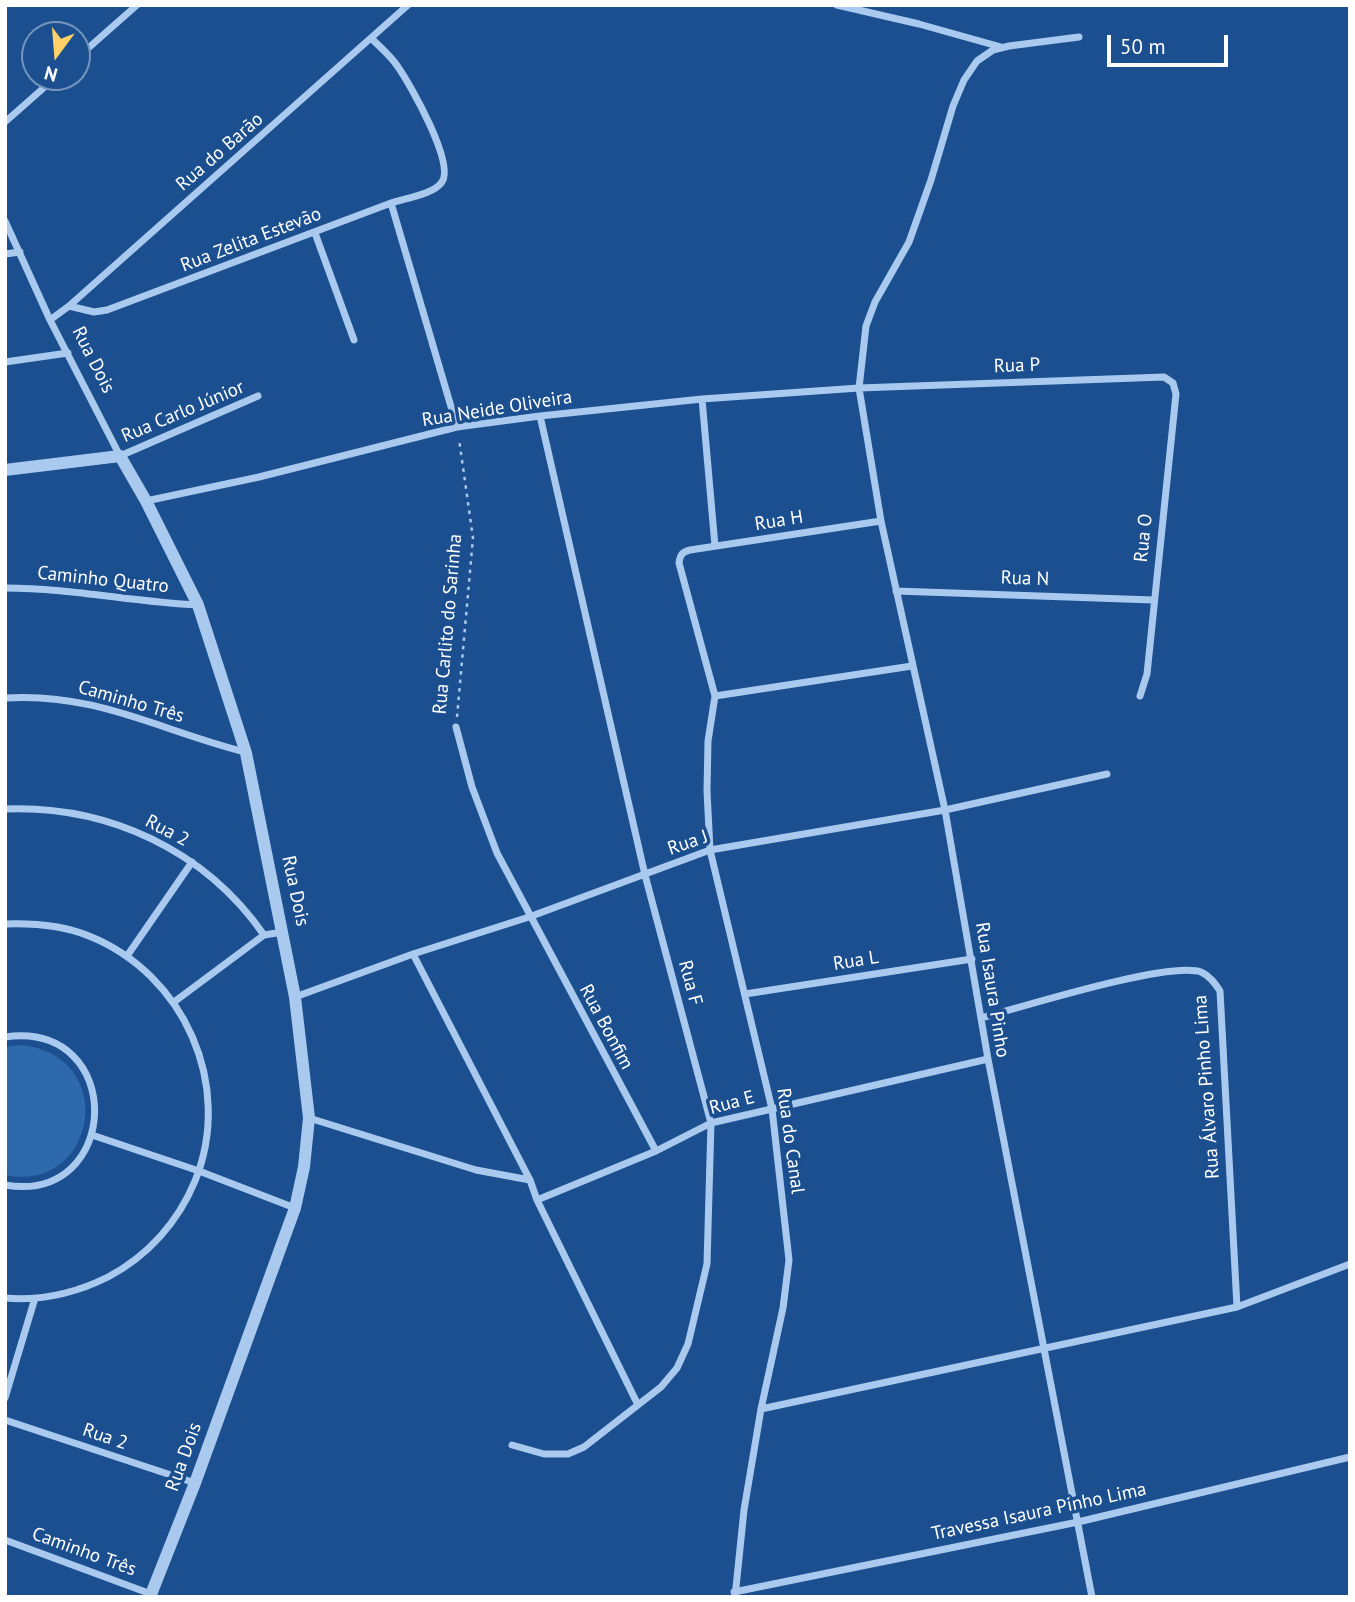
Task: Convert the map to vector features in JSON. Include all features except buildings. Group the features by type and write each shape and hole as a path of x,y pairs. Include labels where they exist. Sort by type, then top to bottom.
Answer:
{"street":[{"path":"91,46 137,5"},
{"name":"Rua do Barão","path":"50,320 408,5"},
{"path":"837,5 919,24 1002,48 1079,37"},
{"name":"Rua Zelita Estevão","path":"69,306 94,312 107,310 428,191 442,182 443,163 416,97 397,64 372,39"},
{"name":"Rua Isaura Pinho","path":"1002,48 993,50 977,61 964,80 953,106 909,242 875,302 866,326 859,388 881,521 945,810 988,1059 1093,1597"},
{"path":"5,122 40,91"},
{"path":"391,203 457,427"},
{"name":"Rua Dois","path":"5,221 50,320 120,456 146,500 198,605 246,753 284,932 295,997 309,1118 304,1167 295,1208 195,1483 151,1595"},
{"path":"314,233 354,340"},
{"path":"5,254 20,251"},
{"path":"5,362 68,353"},
{"name":"Rua P","path":"859,388 1152,376 1164,377 1173,383"},
{"name":"Rua O","path":"1140,696 1147,674 1176,394 1173,383"},
{"name":"Rua Neide Oliveira","path":"146,500 259,477 457,427 702,399 859,388"},
{"name":"Rua Carlo Júnior","path":"120,456 258,397"},
{"path":"702,399 715,546"},
{"name":"Rua F","path":"512,1445 544,1454 568,1454 584,1447 661,1387 677,1368 688,1344 707,1264 711,1123 645,875 540,416"},
{"path":"5,470 120,456"},
{"name":"Rua H","path":"715,696 679,563 682,554 715,546 881,521"},
{"name":"Caminho Quatro","path":"5,588 30,588 149,603 198,605"},
{"name":"Rua N","path":"896,591 1153,600"},
{"path":"715,696 912,666"},
{"name":"Caminho Três","path":"5,698 27,696 75,700 126,713 246,753"},
{"name":"Rua do Canal","path":"715,696 707,778 710,850 772,1109 789,1260 783,1308 761,1409 735,1595"},
{"name":"Rua Carlito do Sarinha","path":"456,727 472,787 497,853 530,917"},
{"name":"Rua J","path":"295,997 413,954 530,917 710,850 945,810 1107,774"},
{"name":"Rua 2","path":"5,809 60,811 129,828 192,862 220,883 246,909 264,935"},
{"path":"127,956 192,862"},
{"name":"Rua Bonfim","path":"530,917 656,1151"},
{"path":"5,924 45,925 66,929 108,945 127,956 152,977 174,1002 195,1041 207,1084 208,1128 199,1171 186,1202 168,1229 136,1259 98,1282 57,1295 5,1298"},
{"path":"174,1002 264,935 284,932"},
{"path":"413,954 530,1180 537,1200 638,1405"},
{"name":"Rua L","path":"746,994 972,959"},
{"name":"Rua Álvaro Pinho Lima","path":"981,1018 1160,973 1192,970 1212,979 1220,991 1237,1307"},
{"path":"5,1037 30,1036 47,1040 63,1049 87,1075 94,1091 96,1109 92,1135 80,1158 60,1176 35,1185 5,1185"},
{"name":"Rua E","path":"537,1200 656,1151 711,1123 988,1059"},
{"path":"309,1118 476,1170 530,1180"},
{"path":"92,1135 199,1171 295,1208"},
{"path":"761,1409 1237,1307 1350,1264"},
{"path":"5,1398 35,1298"},
{"name":"Rua 2","path":"5,1420 195,1483"},
{"name":"Travessa Isaura Pinho Lima","path":"735,1595 1078,1522 1350,1457"},
{"name":"Caminho Três","path":"5,1540 151,1595"}],"path":[{"name":"Rua Carlito do Sarinha","path":"456,727 473,538 457,427"}],"shaded area":[{"path":"21,1045 53,1054 73,1072 84,1096 85,1121 77,1145 60,1164 36,1175 5,1175 5,1047"}]}
